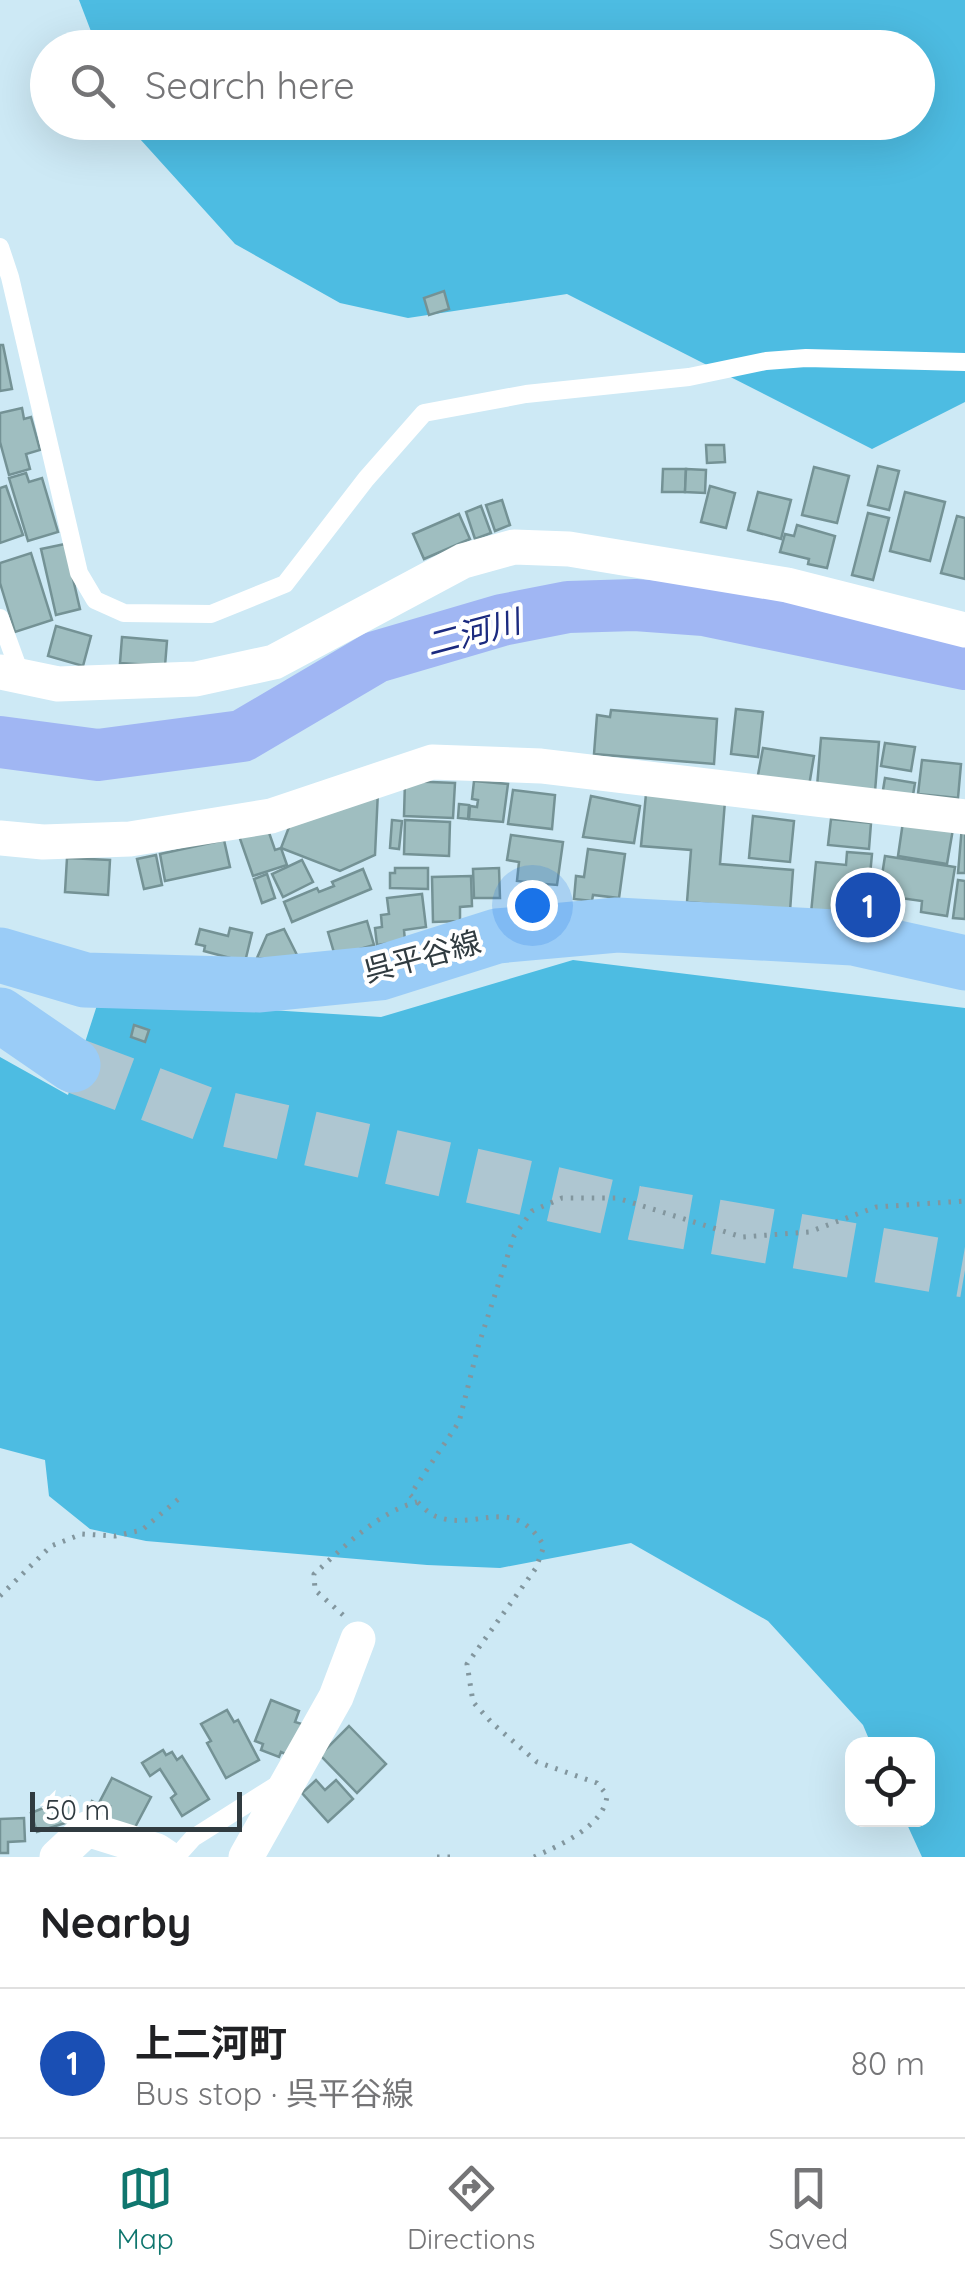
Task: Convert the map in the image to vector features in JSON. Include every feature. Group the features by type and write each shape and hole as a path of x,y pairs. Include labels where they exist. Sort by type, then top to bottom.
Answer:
{"main road":[{"name":"呉平谷線","path":"0,955 85,980 260,985 380,973 497,936 617,925 852,938 965,962"},
{"path":"0,1015 73,1065"}],"street":[{"path":"11,674 58,684 196,679 274,662 463,561 514,547 568,549 787,585 965,630"},
{"path":"0,838 43,842 130,839 270,816 432,762 541,766 965,816"},
{"path":"246,1857 336,1697 358,1639"},
{"path":"57,1857 87,1829 166,1857"}],"lane":[{"path":"0,247 79,572 95,600 124,613 211,614 284,584 366,479 424,413 526,394 689,377 766,361 806,358 965,362"},
{"path":"0,618 11,674"},
{"path":"176,1857 192,1838 294,1773"}],"path":[{"path":"534,1857 594,1822 606,1808 607,1795 597,1783 537,1762 492,1723 472,1702 467,1664 536,1568 544,1546 522,1521 487,1515 461,1521 432,1516 410,1495 459,1422 478,1347 514,1236 532,1211 562,1198 617,1198 742,1237 810,1232 876,1208 965,1202"},
{"path":"0,1596 50,1546 82,1534 114,1536 142,1530 182,1496"},
{"path":"358,1639 339,1609 315,1590 314,1574 400,1506 418,1502"},
{"path":"437,1857 450,1857"}],"shaded area":[{"path":"79,0 965,0 965,402 872,449 567,294 408,318 340,303 235,244 141,140 935,140 935,30 90,30"},
{"path":"573,960 965,1008 965,1857 922,1857 908,1827 935,1827 935,1737 868,1737 863,1725 768,1621 631,1543 500,1568 146,1541 90,1529 49,1496 45,1460 0,1448 0,1057 68,1095 99,999 381,1017"}],"building":[{"path":"444,291 449,309 429,315 424,298"},
{"path":"0,345 12,389 0,391"},
{"path":"22,408 24,419 31,417 40,450 26,454 30,469 9,475 0,442 0,413"},
{"path":"706,445 724,445 725,462 707,463"},
{"path":"878,466 899,471 889,510 868,505"},
{"path":"814,467 849,476 837,523 802,515"},
{"path":"663,469 686,469 685,492 662,492"},
{"path":"686,469 706,470 705,493 685,492"},
{"path":"26,473 29,482 42,478 58,532 28,541 9,478"},
{"path":"6,486 23,535 0,543 0,488"},
{"path":"710,486 735,493 726,528 701,522"},
{"path":"758,492 791,500 781,539 748,530"},
{"path":"905,492 945,502 930,561 890,551"},
{"path":"502,500 510,525 495,531 486,505"},
{"path":"481,506 491,533 475,539 466,512"},
{"path":"868,513 889,518 873,580 852,575"},
{"path":"459,514 470,539 424,559 413,534"},
{"path":"957,516 965,518 965,579 941,573"},
{"path":"797,525 835,536 827,568 780,552 785,534 794,536"},
{"path":"65,544 80,609 56,615 41,549"},
{"path":"31,553 52,620 15,632 0,583 0,563"},
{"path":"56,626 91,636 83,666 48,656"},
{"path":"122,637 167,641 165,666 120,663"},
{"path":"736,709 763,712 758,757 731,754"},
{"path":"611,710 717,719 714,764 594,754 597,715 610,717"},
{"path":"821,738 879,742 874,804 816,799"},
{"path":"885,743 915,747 911,771 881,766"},
{"path":"763,748 814,756 807,798 755,791"},
{"path":"922,760 961,764 958,798 918,794"},
{"path":"885,778 915,783 911,807 881,802"},
{"path":"405,781 455,783 453,818 404,816"},
{"path":"474,781 508,784 503,822 469,819 470,806 477,807 478,800 472,799"},
{"path":"513,790 555,795 552,829 508,824"},
{"path":"378,791 375,855 340,871 281,848 294,814"},
{"path":"646,794 725,801 720,864 793,870 790,911 687,902 691,850 641,846"},
{"path":"591,796 640,806 634,843 583,837"},
{"path":"459,804 469,805 468,819 458,818"},
{"path":"904,815 954,823 947,864 898,856"},
{"path":"753,816 794,821 790,862 749,858"},
{"path":"831,819 871,823 869,849 828,845"},
{"path":"392,820 402,821 399,849 390,848"},
{"path":"405,820 450,822 449,856 404,854"},
{"path":"266,824 275,850 281,848 287,865 253,876 238,833"},
{"path":"962,826 965,873 958,873"},
{"path":"511,835 563,842 557,885 546,884 544,894 526,892 527,882 517,881 519,862 507,860"},
{"path":"224,840 230,867 165,881 160,854"},
{"path":"588,849 625,854 619,898 593,895 592,901 574,899 576,876 584,877"},
{"path":"847,852 872,854 866,918 811,913 816,862 846,865"},
{"path":"156,855 162,885 144,889 137,859"},
{"path":"885,856 955,867 947,916 921,912 922,901 879,895"},
{"path":"67,858 110,860 108,895 65,892"},
{"path":"302,860 313,882 283,897 272,874"},
{"path":"395,868 428,868 428,889 390,888 390,873 395,873"},
{"path":"499,868 500,898 474,898 473,869"},
{"path":"363,869 371,889 292,922 284,902 317,888 319,892 334,886 332,882"},
{"path":"267,874 275,898 262,903 254,879"},
{"path":"471,876 472,906 460,907 460,921 433,922 432,877"},
{"path":"958,880 965,881 965,919 953,918"},
{"path":"422,894 426,927 404,930 405,941 377,945 375,928 382,927 381,915 389,914 387,898"},
{"path":"367,921 374,945 335,956 328,932"},
{"path":"230,928 252,933 245,962 204,951 205,946 196,944 200,929 228,936"},
{"path":"284,929 301,963 257,958 267,935"},
{"path":"134,1025 149,1030 145,1042 131,1037"},
{"path":"271,1700 299,1711 295,1722 302,1724 290,1756 281,1752 279,1757 261,1750 263,1744 255,1741"},
{"path":"227,1710 234,1722 238,1720 259,1760 226,1778 201,1724"},
{"path":"349,1726 386,1764 357,1793 320,1755"},
{"path":"163,1750 166,1755 172,1752 177,1760 182,1756 209,1799 182,1816 171,1798 176,1794 160,1769 150,1776 142,1763"},
{"path":"112,1778 151,1797 132,1833 104,1818 110,1806 100,1801"},
{"path":"316,1780 325,1790 336,1780 353,1799 328,1822 302,1793"},
{"path":"70,1797 78,1819 37,1832 31,1813"},
{"path":"92,1801 106,1808 98,1825 85,1818"},
{"path":"24,1818 25,1841 8,1842 8,1853 0,1853 0,1819"}],"waterway":[{"name":"二河川","path":"0,742 98,755 242,736 376,657 502,620 568,607 635,605 704,610 965,664"}],"tunnel":[{"path":"73,1065 204,1114 635,1213 965,1270"}],"place":[{"name":"上二河町","path":"868,905"}]}
